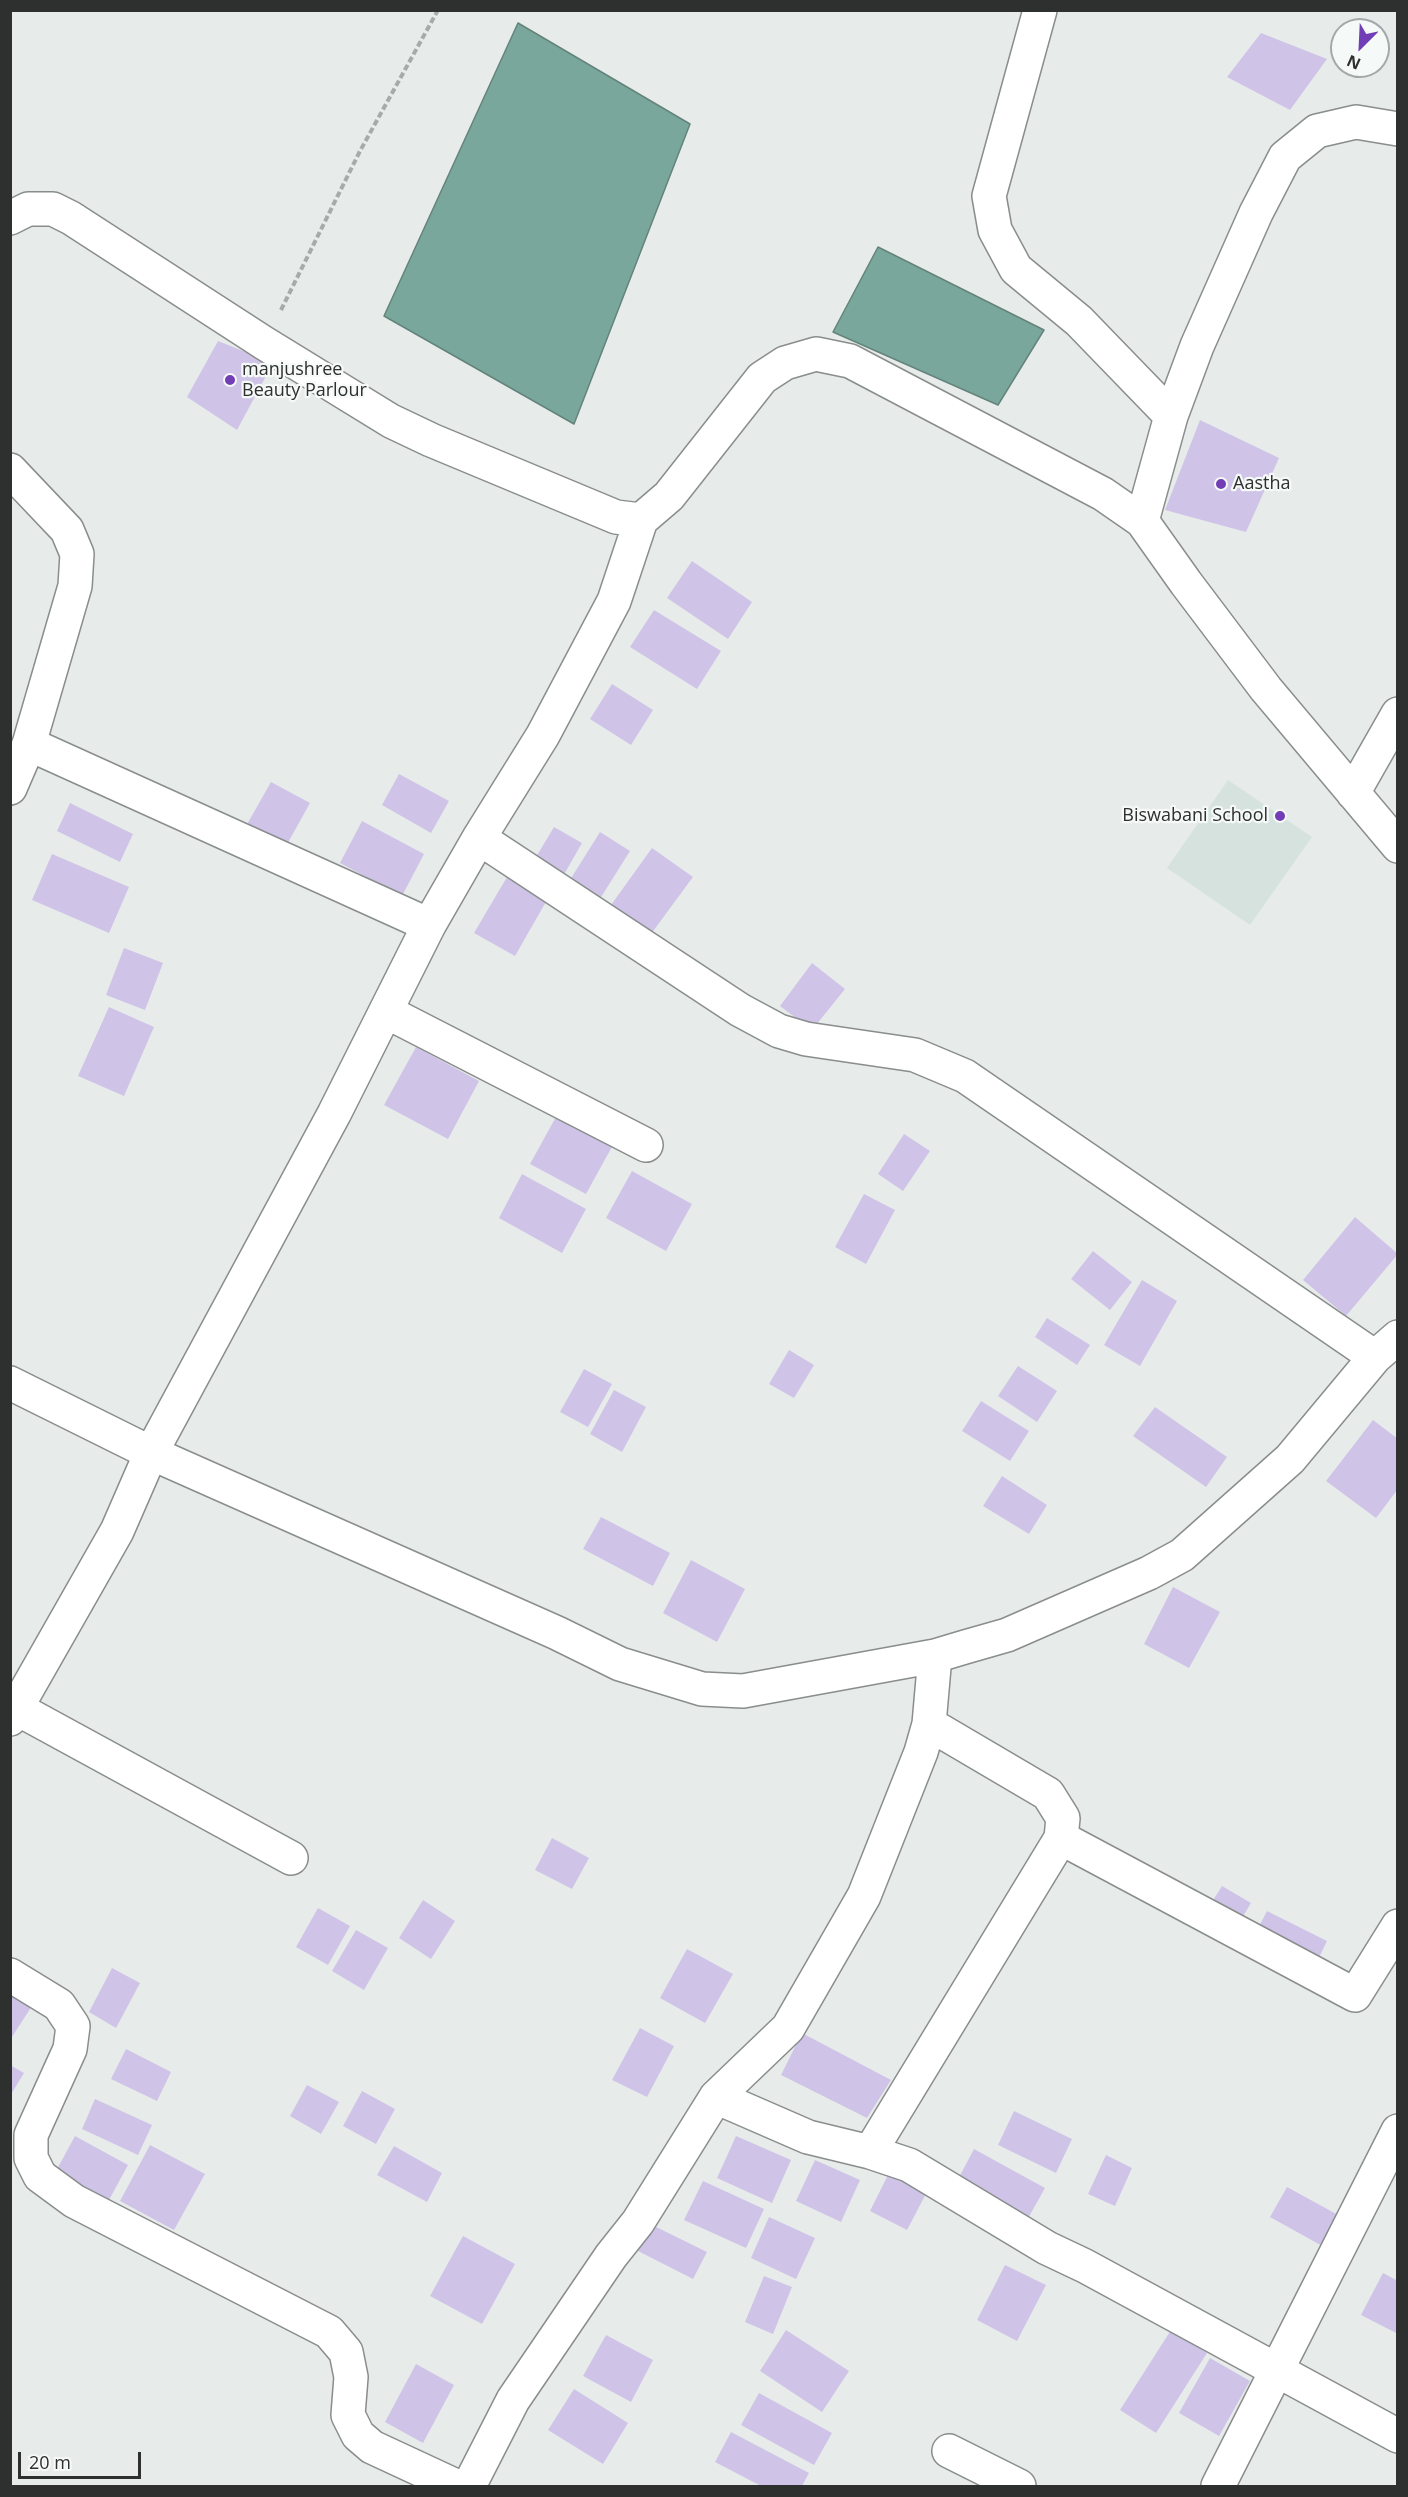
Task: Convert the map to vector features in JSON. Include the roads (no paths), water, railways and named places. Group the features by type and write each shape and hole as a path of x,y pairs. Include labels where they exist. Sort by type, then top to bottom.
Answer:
{"street":[{"path":"1040,10 989,196 995,230 1017,269 1079,321 1171,416"},
{"path":"1142,521 1171,416 1201,336 1256,213 1286,157 1317,131 1356,122 1398,129"},
{"path":"10,218 28,209 53,209 71,218 264,343 391,421 616,517 641,520"},
{"path":"291,1858 13,1714 117,1531 151,1453 334,1114 429,925 479,838 543,735 614,601 641,520 669,496 762,378 785,363 816,354 850,361 1103,494 1142,521 1259,680 1398,846"},
{"path":"10,470 67,530 77,554 75,586 29,744 10,788"},
{"path":"1353,793 1398,714"},
{"path":"29,744 429,925"},
{"path":"10,1383 151,1453 525,1618 620,1664 702,1689 743,1691 936,1656 1007,1635 1149,1574 1182,1555 1290,1459 1386,1347 965,1076 915,1055 806,1040 779,1031 740,1010 479,838"},
{"path":"387,1012 646,1145"},
{"path":"469,2487 513,2400 611,2256 638,2222 716,2097 788,2028 864,1896 921,1752 929,1724 936,1656"},
{"path":"870,2152 1061,1838 1063,1818 1048,1794 929,1724"},
{"path":"1061,1838 1355,1995 1398,1926"},
{"path":"10,1975 59,2005 73,2026 70,2049 30,2135 31,2158 40,2176 74,2200 329,2332 346,2352 351,2377 348,2415 358,2435 372,2447 456,2487"},
{"path":"716,2097 808,2137 870,2152 909,2165 1047,2248 1085,2266 1398,2436"},
{"path":"1218,2487 1398,2132"},
{"path":"950,2451 1018,2487"}],"place":[{"name":"manjushree Beauty Parlour","path":"230,380"},
{"name":"Aastha","path":"1221,484"},
{"name":"Biswabani School","path":"1280,816"}]}
